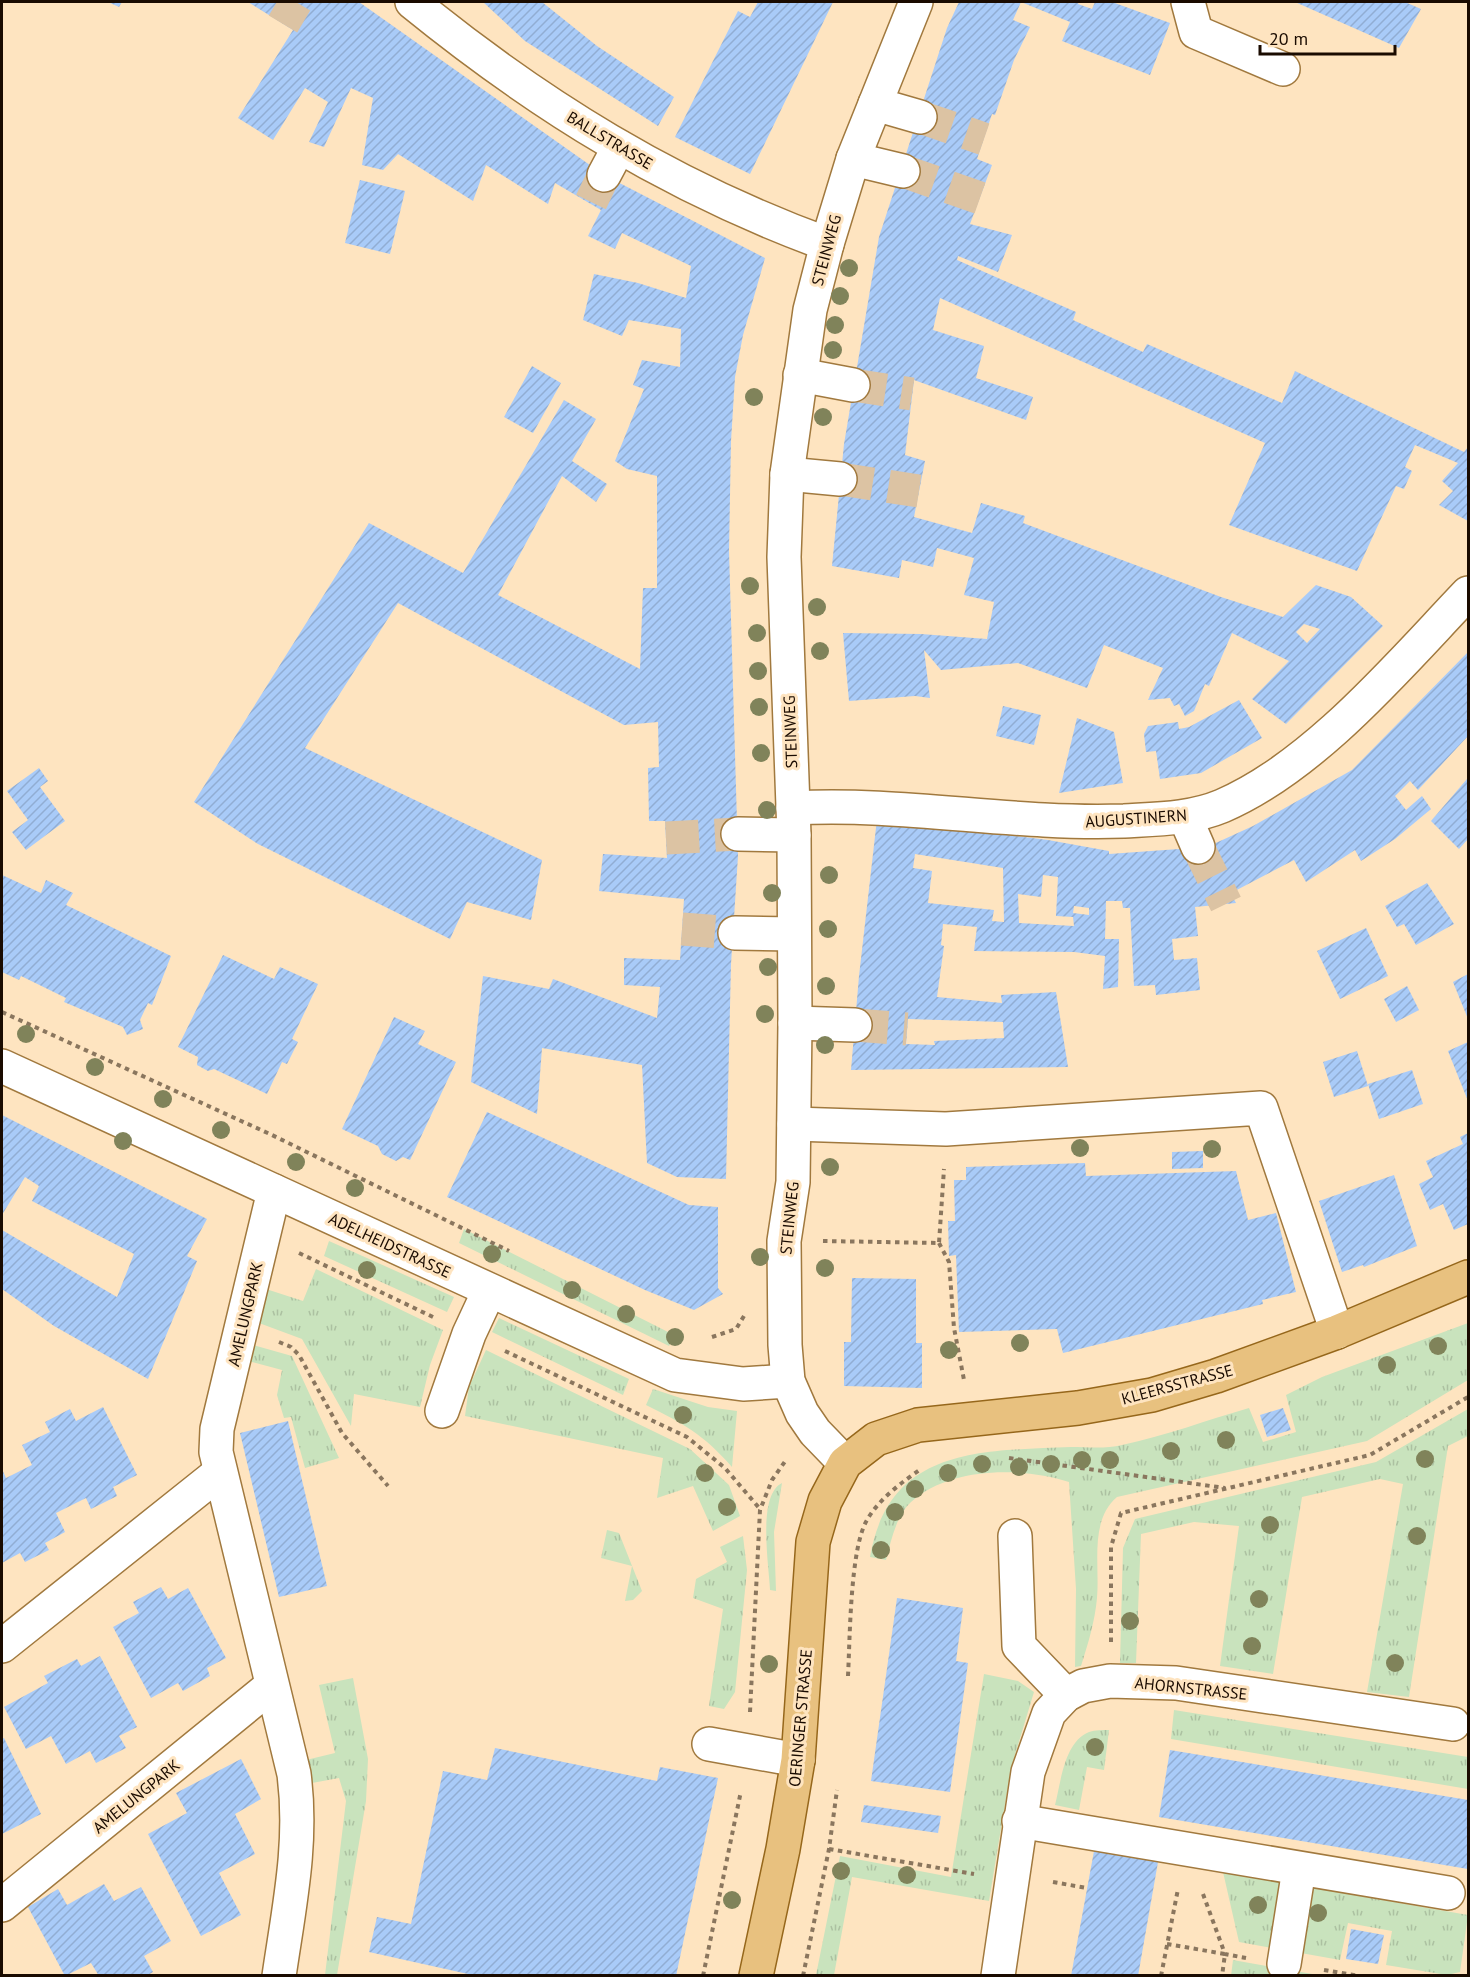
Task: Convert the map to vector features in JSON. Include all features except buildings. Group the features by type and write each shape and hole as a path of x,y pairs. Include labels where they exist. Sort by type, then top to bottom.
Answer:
{"main road":[{"name":"KLEERSSTRASSE","path":"845,1463 876,1439 918,1425 1078,1408 1152,1395 1216,1376 1337,1332 1468,1277"},
{"name":"OERINGER STRASSE","path":"756,1976 783,1849 798,1760 813,1542 825,1501 845,1463"}],"street":[{"name":"BALLSTRASSE","path":"412,2 611,161 688,186 756,219 827,244"},
{"name":"STEINWEG","path":"845,1463 808,1422 788,1381 785,1345 784,1241 793,1182 795,1023 793,821 784,557 787,474 810,310 827,244 853,159 916,2"},
{"path":"1188,2 1196,32 1283,69"},
{"path":"875,104 920,117"},
{"path":"853,159 903,171"},
{"path":"800,375 853,385"},
{"path":"787,474 840,478"},
{"name":"AUGUSTINERN","path":"738,834 849,805 1088,822 1185,817 1222,806 1272,778 1349,716 1468,593"},
{"path":"1185,817 1198,847"},
{"path":"735,933 794,934"},
{"path":"795,1023 855,1025"},
{"name":"ADELHEIDSTRASSE","path":"2,1066 675,1375 743,1384 788,1381"},
{"path":"794,1124 946,1129 1261,1108 1337,1332"},
{"name":"AMELUNGPARK","path":"274,1191 217,1429 216,1452 219,1473 294,1774 299,1818 279,1976"},
{"path":"442,1411 469,1334 489,1291"},
{"path":"2,1646 219,1473"},
{"path":"1015,1536 1019,1646 1066,1695"},
{"name":"AHORNSTRASSE","path":"998,1976 1018,1821 1028,1772 1049,1713 1066,1695 1083,1686 1123,1681 1176,1683 1453,1724"},
{"name":"AMELUNGPARK","path":"2,1905 271,1686"},
{"path":"709,1744 798,1760"},
{"path":"1018,1821 1448,1893"},
{"path":"1284,1964 1299,1869"}],"path":[{"path":"2,1012 272,1136 515,1254"},
{"path":"946,1129 939,1243 949,1262 954,1328 972,1418"},
{"path":"263,1236 687,1437 726,1468 760,1510"},
{"path":"784,1241 939,1243"},
{"path":"710,1338 736,1329 747,1311"},
{"path":"241,1332 280,1342 299,1355 342,1433 388,1486"},
{"path":"1123,1681 1111,1547 1121,1513 1370,1455 1468,1396"},
{"path":"1005,1458 1228,1488"},
{"path":"847,1683 857,1544 867,1519 895,1488 928,1466"},
{"path":"803,1976 829,1849 838,1784"},
{"path":"829,1849 1010,1880"},
{"path":"1161,1976 1187,1850"},
{"path":"1187,1850 1225,1954 1222,1976"},
{"path":"1058,1883 1087,1888"},
{"path":"1167,1944 1359,1976"}],"green space":[{"path":"464,1229 674,1335 669,1346 459,1243"},
{"path":"329,1241 454,1297 447,1312 324,1256"},
{"path":"316,1269 443,1330 430,1365 420,1407 354,1394 351,1426 302,1339 259,1323 266,1289 303,1301"},
{"path":"499,1318 629,1379 623,1395 492,1332"},
{"path":"1468,1323 1468,1380 1367,1441 1117,1497 1102,1518 1099,1531 1096,1607 1081,1666 1075,1667 1076,1589 1069,1482 1050,1477 1009,1472 966,1476 946,1482 927,1490 911,1502 901,1514 886,1560 870,1557 880,1521 897,1494 918,1475 944,1462 1004,1450 1116,1446 1249,1408 1263,1442 1296,1432 1286,1395 1322,1377"},
{"path":"253,1345 292,1356 339,1458 305,1468 291,1417 284,1418 277,1395 282,1370 248,1361"},
{"path":"486,1350 690,1449 729,1485 740,1516 713,1531 693,1486 657,1498 663,1458 465,1416 469,1387"},
{"path":"653,1389 708,1407 737,1411 732,1467 712,1446 692,1431 646,1405"},
{"path":"1468,1409 1468,1436 1448,1446 1409,1697 1367,1692 1403,1484 1380,1479 1302,1497 1273,1674 1220,1666 1239,1526 1194,1522 1141,1534 1136,1663 1120,1663 1123,1548 1135,1519 1376,1462"},
{"path":"782,1483 774,1532 776,1591 770,1590 766,1532 769,1501 774,1490"},
{"path":"607,1530 619,1533 642,1591 633,1600 625,1601 632,1566 601,1558"},
{"path":"743,1536 747,1570 735,1692 724,1709 709,1706 723,1609 693,1598 696,1579 727,1562 720,1547"},
{"path":"984,1674 1018,1681 1034,1692 1011,1768 989,1901 852,1877 834,1975 816,1975 840,1856 951,1877"},
{"path":"353,1678 368,1759 366,1801 337,1975 325,1975 346,1801 339,1778 312,1783 306,1760 335,1753 319,1685"},
{"path":"1174,1710 1468,1757 1468,1789 1171,1739"},
{"path":"1109,1730 1104,1770 1087,1767 1079,1810 1055,1805 1065,1764 1074,1744 1089,1732"},
{"path":"1223,1872 1468,1915 1460,1972 1447,1975 1386,1965 1392,1931 1348,1923 1340,1960 1239,1942"},
{"path":"1233,1960 1318,1975 1231,1976"}],"tunnel":[{"path":"283,24 296,2"},
{"path":"920,117 984,139"},
{"path":"903,171 980,198"},
{"path":"591,202 604,175"},
{"path":"853,385 912,394"},
{"path":"840,479 919,491"},
{"path":"666,838 738,834"},
{"path":"1198,847 1226,904"},
{"path":"682,929 735,933"},
{"path":"855,1025 907,1029"}]}
